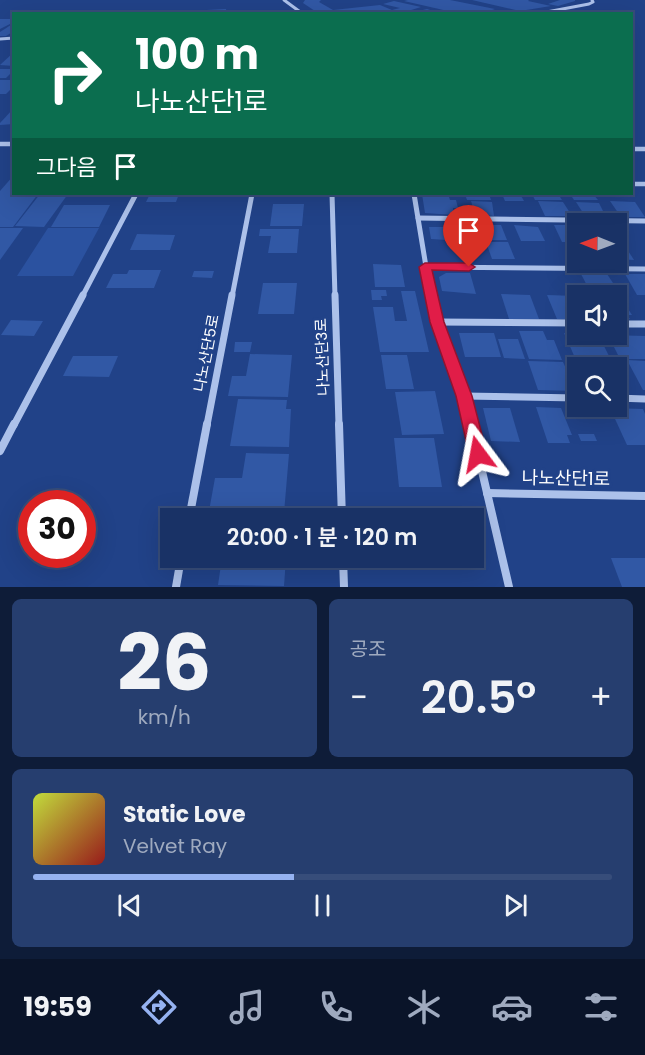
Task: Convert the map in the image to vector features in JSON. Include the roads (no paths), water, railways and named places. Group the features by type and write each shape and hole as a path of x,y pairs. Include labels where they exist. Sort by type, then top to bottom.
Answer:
{"street":[{"path":"285,0 300,12"},
{"path":"546,12 592,3 592,0"},
{"path":"0,451 135,195"},
{"name":"나노산단5로","path":"191,508 252,195"},
{"name":"나노산단3로","path":"332,195 342,508"},
{"path":"414,195 425,267 437,322 464,396 509,587"},
{"path":"418,218 645,221"},
{"path":"425,267 645,268"},
{"path":"437,322 567,323"},
{"path":"627,324 645,324"},
{"path":"464,396 567,398"},
{"path":"627,398 645,399"},
{"name":"나노산단1로","path":"487,493 645,496"},
{"path":"176,587 179,568"},
{"path":"343,568 344,587"}]}
